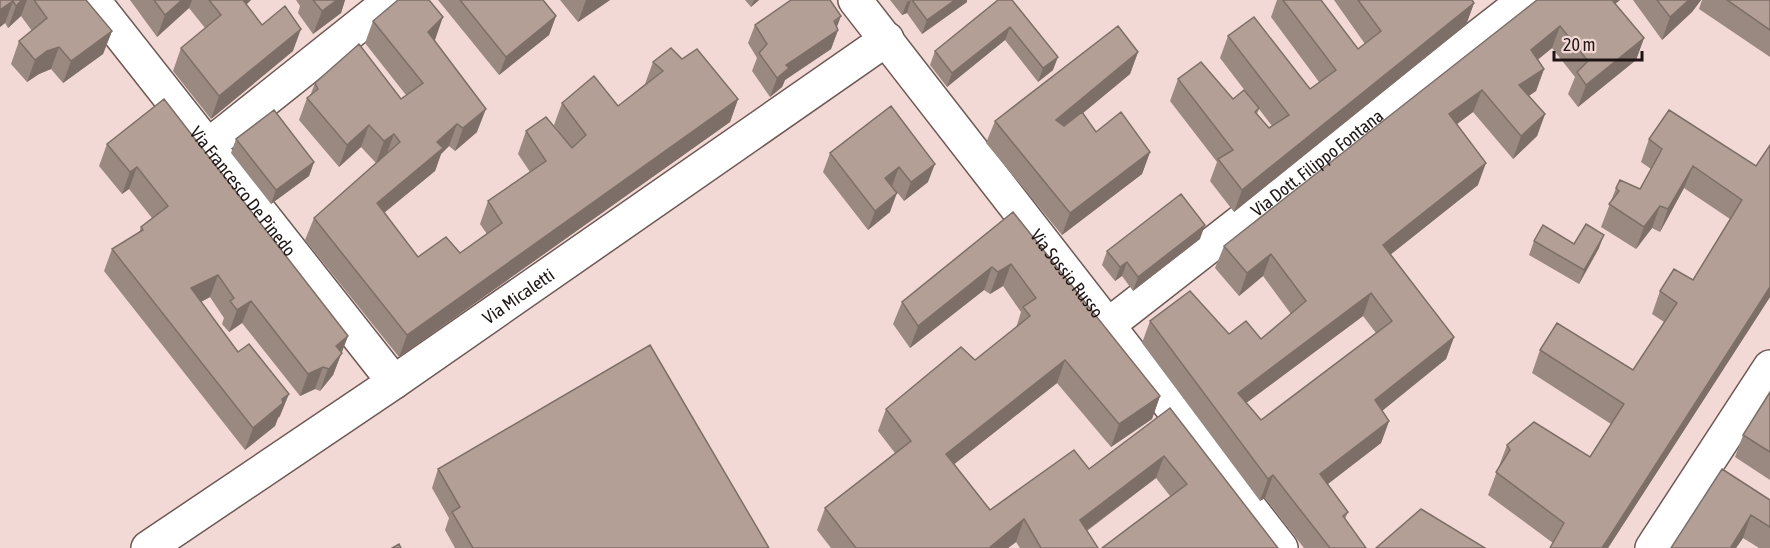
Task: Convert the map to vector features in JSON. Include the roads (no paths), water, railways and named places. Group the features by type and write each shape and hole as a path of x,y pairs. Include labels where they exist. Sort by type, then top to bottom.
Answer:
{"street":[{"name":"Via Francesco De Pinedo","path":"93,0 394,382"},
{"path":"209,146 391,0"},
{"name":"Via Sossio Russo","path":"855,0 1281,548"},
{"name":"Via Dott. Filippo Fontana","path":"1107,326 1525,0"},
{"name":"Via Micaletti","path":"148,548 394,382 887,39"},
{"path":"1652,548 1770,367"},
{"path":"1705,465 1733,484"}]}
